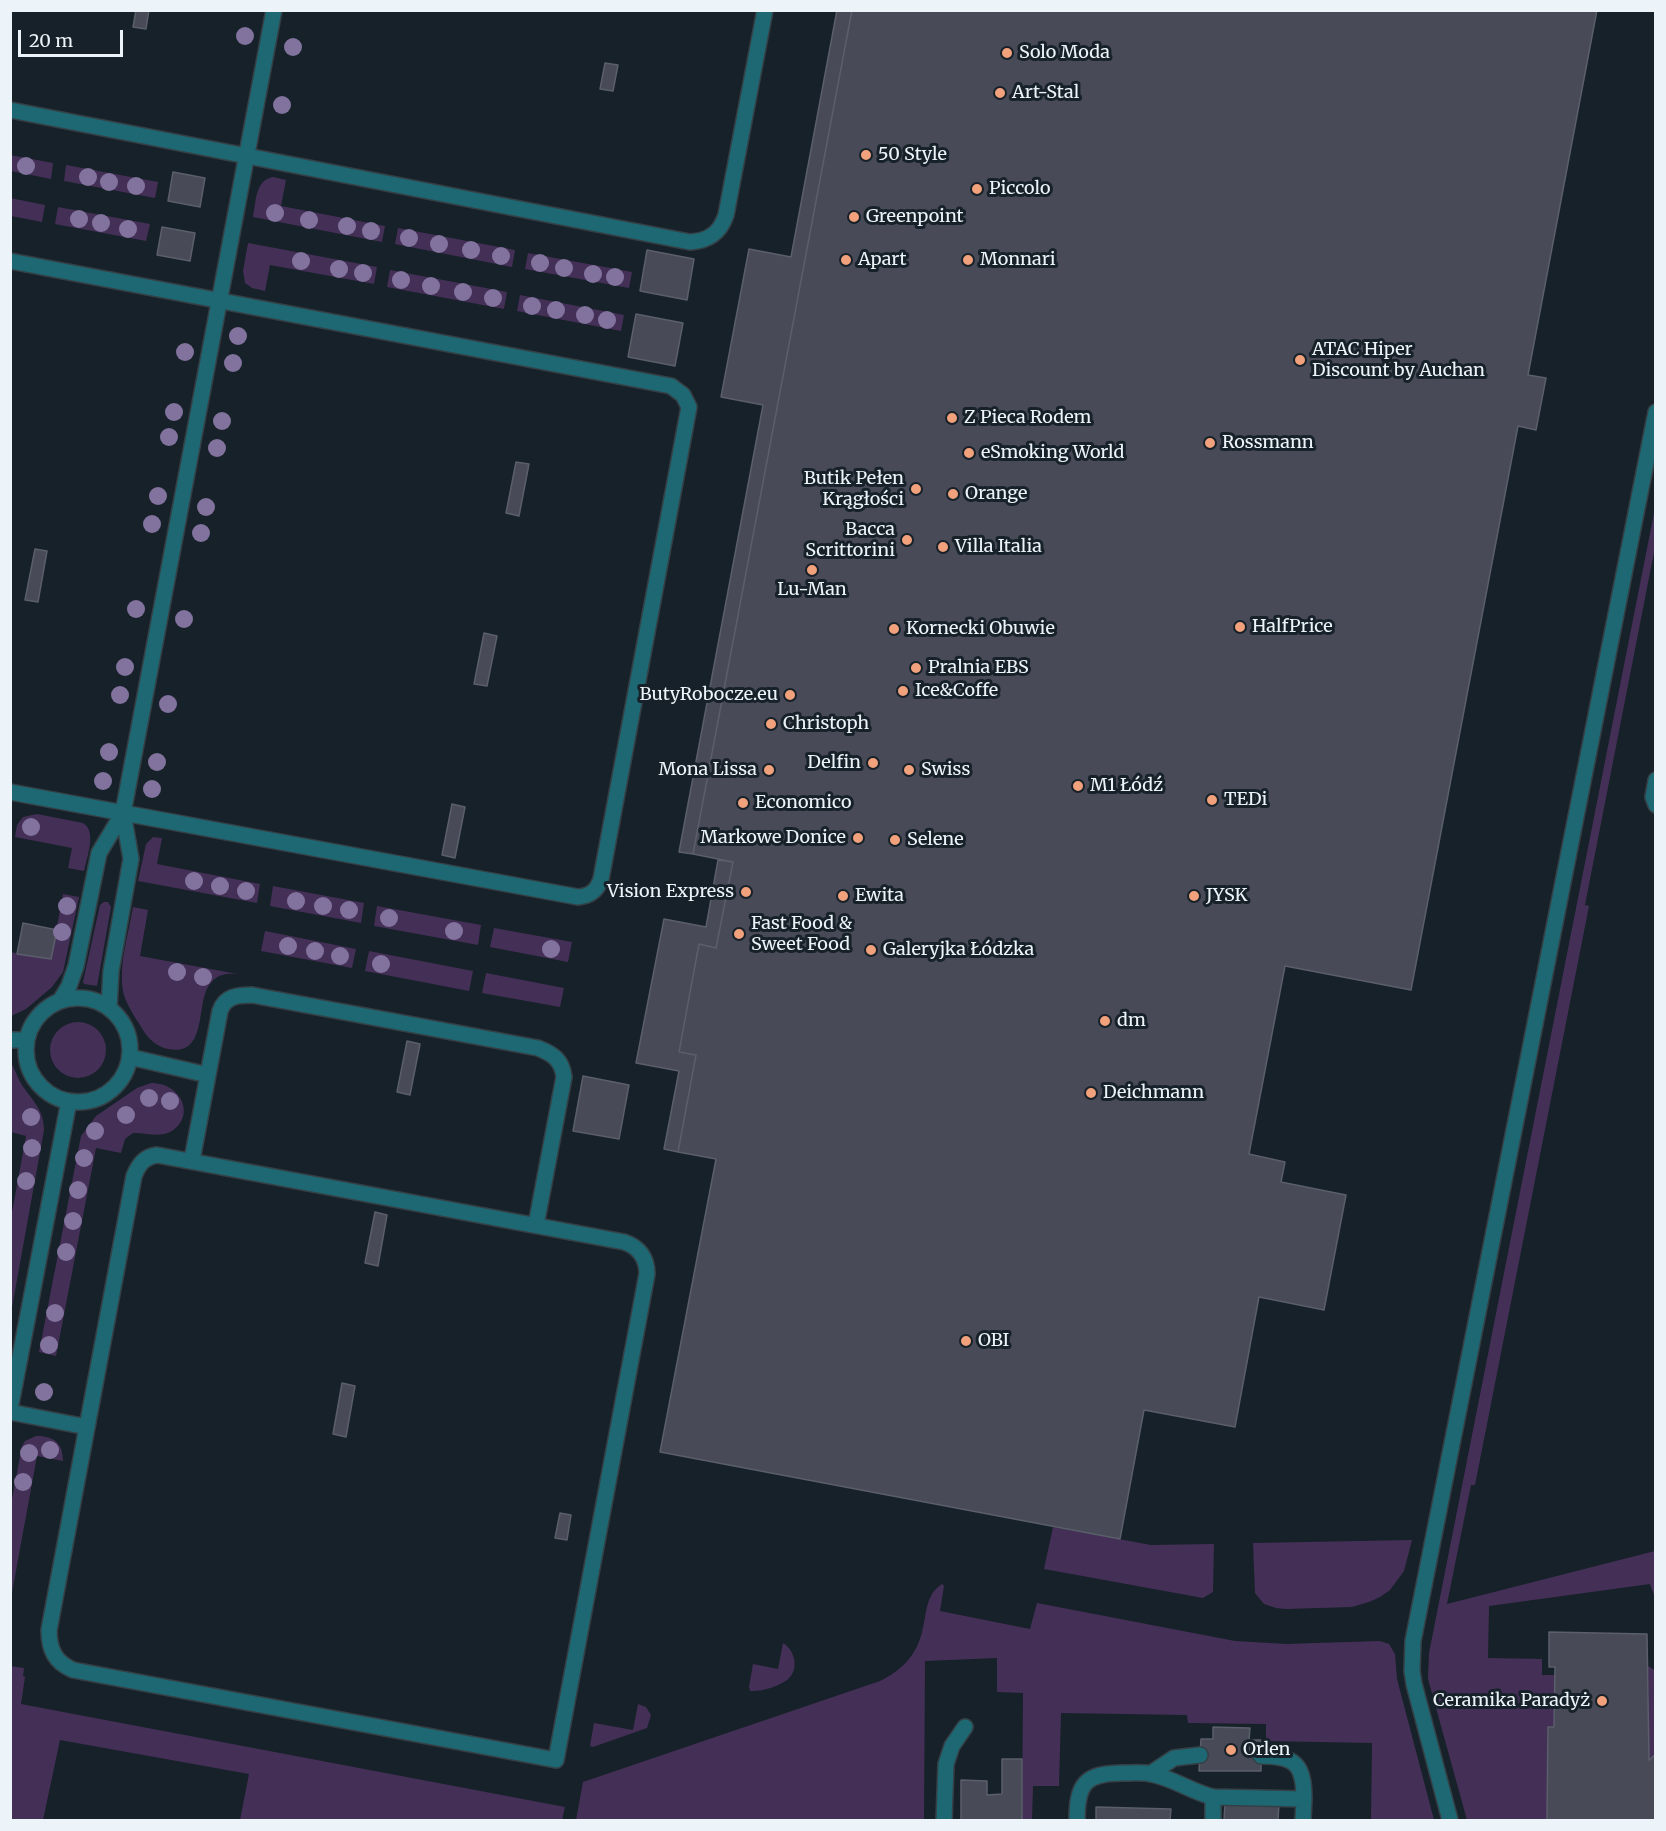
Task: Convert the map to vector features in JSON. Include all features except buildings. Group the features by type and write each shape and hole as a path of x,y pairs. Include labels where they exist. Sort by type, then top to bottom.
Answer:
{"lane":[{"path":"60,1001 69,986 76,966 99,853 123,813 274,10"},
{"path":"10,110 690,242 701,241 716,233 724,223 765,10"},
{"path":"10,261 663,384 677,390 687,400 688,414 601,879 591,895 578,897 10,792"},
{"path":"1450,1821 1414,1684 1413,1641 1656,412"},
{"path":"1656,780 1653,797 1656,805"},
{"path":"109,1008 111,971 131,859 123,813"},
{"path":"192,1160 223,1003 235,996 252,995 546,1051 559,1061 564,1077 536,1225"},
{"path":"79,997 100,1002 109,1008 124,1023 130,1044 130,1057 124,1076 109,1092 89,1101 69,1101 57,1098 39,1085 26,1055 27,1040 33,1023 40,1015 48,1007 60,1001 79,997"},
{"path":"10,1040 27,1040"},
{"path":"130,1057 208,1075"},
{"path":"69,1101 10,1411 87,1427"},
{"path":"158,1155 192,1160 536,1225 632,1245 639,1250 647,1266 633,1354 556,1760 97,1674 64,1666 52,1653 49,1630 87,1427 138,1167 149,1156 158,1155"},
{"path":"945,1821 946,1764 952,1746 965,1727"},
{"path":"1150,1774 1174,1758 1200,1755"},
{"path":"1261,1755 1288,1758 1297,1764 1304,1781 1303,1821"},
{"path":"1077,1821 1079,1792 1094,1776 1106,1773 1150,1774 1199,1794 1213,1797 1304,1798"},
{"path":"1213,1797 1213,1821"}],"shaded area":[{"path":"10,155 53,163 51,179 11,171"},
{"path":"66,165 158,182 155,198 64,181"},
{"path":"273,177 286,180 281,206 385,226 382,242 253,217 260,187 263,182"},
{"path":"10,198 45,205 42,222 11,216"},
{"path":"58,207 150,224 146,241 55,224"},
{"path":"398,228 515,250 512,267 395,244"},
{"path":"248,243 377,267 374,284 270,265 265,291 252,288 245,283 243,271"},
{"path":"528,253 632,272 629,288 525,269"},
{"path":"390,270 507,292 504,309 387,287"},
{"path":"520,295 624,315 621,331 517,311"},
{"path":"1655,508 1655,547 1585,905 1589,906 1475,1485 1471,1485 1447,1604 1655,1551 1655,1598 1650,1584 1489,1606 1488,1658 1542,1659 1542,1675 1555,1675 1554,1727 1548,1728 1547,1820 1467,1820 1428,1679 1429,1653"},
{"path":"37,814 83,823 87,827 90,845 84,871 68,868 72,848 15,837 17,825 23,817"},
{"path":"153,837 162,838 157,864 260,884 257,903 138,881 146,844"},
{"path":"273,886 364,903 361,923 270,906"},
{"path":"63,894 79,897 63,972 52,987 26,1009 11,1016 10,952 51,959"},
{"path":"108,902 111,907 97,986 84,984 100,905"},
{"path":"377,906 481,925 478,945 374,926"},
{"path":"133,907 148,910 140,956 243,975 225,974 213,980 206,992 195,1037 190,1045 181,1049 164,1048 150,1039 125,998 122,977 124,953"},
{"path":"494,928 572,942 568,962 490,947"},
{"path":"265,931 356,949 352,968 261,951"},
{"path":"369,951 473,971 469,991 365,971"},
{"path":"486,973 564,988 560,1007 482,993"},
{"path":"73,1022 83,1022 98,1030 104,1039 106,1050 104,1061 98,1070 83,1078 73,1078 62,1073 55,1066 50,1055 50,1045 55,1034 62,1027"},
{"path":"11,1063 40,1112 44,1130 11,1313 11,1218 26,1136 11,1132"},
{"path":"151,1083 171,1089 178,1095 184,1110 182,1118 178,1126 165,1134 133,1133 125,1139 121,1153 96,1148 56,1356 39,1352 81,1136 96,1116 137,1088"},
{"path":"36,1436 56,1441 63,1454 63,1461 37,1456 11,1598 11,1504 22,1446 25,1441"},
{"path":"1053,1527 1151,1545 1214,1544 1213,1592 1203,1598 1044,1569"},
{"path":"1412,1540 1404,1571 1390,1590 1369,1602 1352,1607 1286,1609 1264,1604 1255,1593 1253,1543"},
{"path":"942,1584 944,1586 940,1611 1030,1629 1037,1603 1235,1641 1287,1644 1380,1641 1389,1644 1395,1654 1397,1679 1434,1820 1371,1820 1372,1743 1266,1741 1266,1724 1188,1723 1187,1715 1061,1713 1059,1786 1033,1786 1032,1820 1022,1820 1023,1693 997,1692 997,1658 925,1661 924,1820 576,1820 583,1782 888,1677 912,1655 922,1632 927,1605 936,1588"},
{"path":"783,1643 793,1655 795,1666 791,1676 775,1686 750,1691 753,1664 778,1669"},
{"path":"10,1666 24,1668 21,1704 565,1807 562,1820 240,1820 249,1774 60,1740 43,1820 11,1820"},
{"path":"1648,1666 1656,1671 1655,1754 1649,1760"},
{"path":"638,1704 646,1707 651,1715 647,1728 593,1747 590,1746 594,1723 633,1730"}],"place":[{"name":"Solo Moda","path":"1007,53"},
{"name":"Art-Stal","path":"1000,93"},
{"name":"50 Style","path":"866,155"},
{"name":"Piccolo","path":"977,189"},
{"name":"Greenpoint","path":"854,217"},
{"name":"Apart","path":"846,260"},
{"name":"Monnari","path":"968,260"},
{"name":"ATAC Hiper Discount by Auchan","path":"1300,360"},
{"name":"Z Pieca Rodem","path":"952,418"},
{"name":"Rossmann","path":"1210,443"},
{"name":"eSmoking World","path":"969,453"},
{"name":"Butik Pełen Krągłości","path":"916,489"},
{"name":"Orange","path":"953,494"},
{"name":"Bacca Scrittorini","path":"907,540"},
{"name":"Villa Italia","path":"943,547"},
{"name":"Lu-Man","path":"812,570"},
{"name":"HalfPrice","path":"1240,627"},
{"name":"Kornecki Obuwie","path":"894,629"},
{"name":"Pralnia EBS","path":"916,668"},
{"name":"Ice&Coffe","path":"903,691"},
{"name":"ButyRobocze.eu","path":"790,695"},
{"name":"Christoph","path":"771,724"},
{"name":"Delfin","path":"873,763"},
{"name":"Mona Lissa","path":"769,770"},
{"name":"Swiss","path":"909,770"},
{"name":"M1 Łódź","path":"1078,786"},
{"name":"TEDi","path":"1212,800"},
{"name":"Economico","path":"743,803"},
{"name":"Markowe Donice","path":"858,838"},
{"name":"Selene","path":"895,840"},
{"name":"Vision Express","path":"746,892"},
{"name":"Ewita","path":"843,896"},
{"name":"JYSK","path":"1194,896"},
{"name":"Fast Food & Sweet Food","path":"739,934"},
{"name":"Galeryjka Łódzka","path":"871,950"},
{"name":"dm","path":"1105,1021"},
{"name":"Deichmann","path":"1091,1093"},
{"name":"OBI","path":"966,1341"},
{"name":"Ceramika Paradyż","path":"1602,1701"},
{"name":"Orlen","path":"1231,1750"}]}
